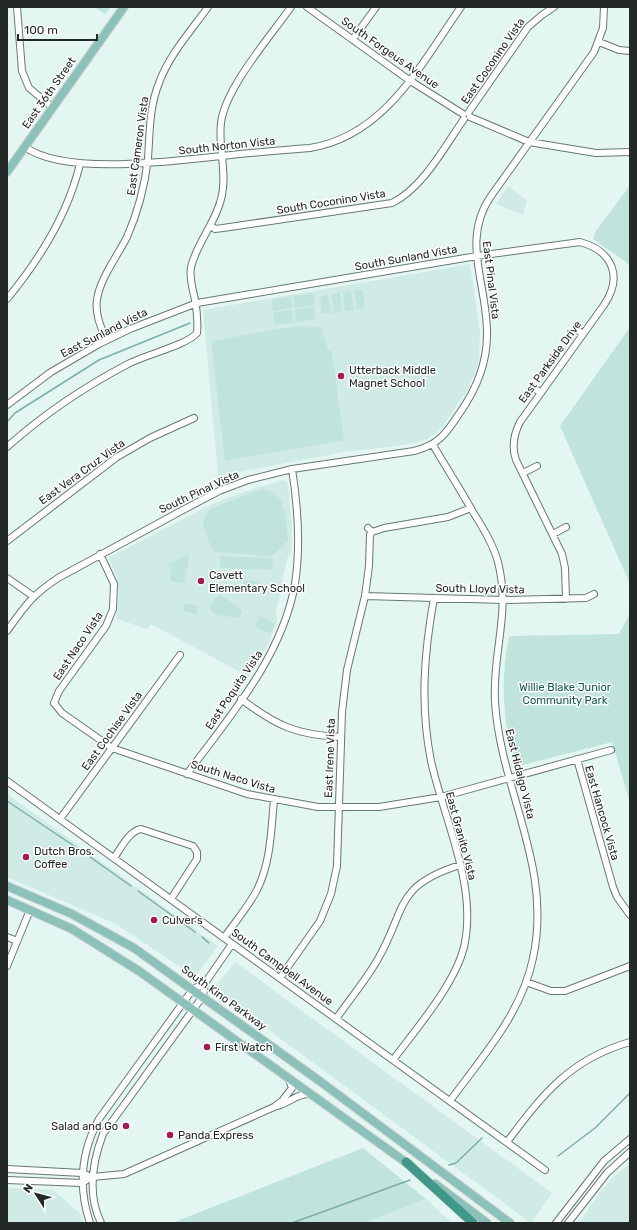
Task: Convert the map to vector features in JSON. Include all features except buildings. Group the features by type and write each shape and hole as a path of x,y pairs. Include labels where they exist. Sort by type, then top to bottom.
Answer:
{"highway":[{"path":"406,1162 473,1223"}],"main road":[{"name":"East 36th Street","path":"7,172 124,7"},
{"name":"South Kino Parkway","path":"7,886 50,903 107,932 134,948 203,996 510,1223"},
{"path":"7,900 54,920 104,948 194,1009 488,1223"},
{"path":"363,1131 372,1120"}],"street":[{"path":"17,7 22,71 29,88 52,107"},
{"name":"East Cameron Vista","path":"106,340 98,319 97,299 102,284 127,236 143,190 147,162 150,114 159,82 175,53 208,7"},
{"path":"7,447 50,411 94,383 130,363 194,337 197,333 196,304 191,283 191,268 211,226 222,195 224,174 221,123 229,96 291,7"},
{"name":"South Forgeus Avenue","path":"307,7 410,80 466,116 529,142 596,153 630,152"},
{"path":"353,39 376,7"},
{"name":"South Norton Vista","path":"25,147 33,153 80,164 147,162 310,148 344,138 376,118 386,109 410,80 461,7"},
{"name":"East Coconino Vista","path":"466,116 528,27 542,14 554,7"},
{"path":"604,7 604,23 599,42 619,50 630,51"},
{"name":"East Pinal Vista","path":"433,445 450,428 467,403 477,384 484,363 487,324 475,235 484,206 588,62 599,42"},
{"name":"South Coconino Vista","path":"211,226 215,229 223,228 392,203 415,187 466,116"},
{"path":"7,299 40,253 65,212 76,184 80,164"},
{"name":"South Sunland Vista","path":"196,304 477,256 580,242 600,250 611,265"},
{"name":"East Parkside Drive","path":"566,599 564,561 553,534 514,454 514,439 520,422 610,295 614,279 611,265"},
{"name":"East Sunland Vista","path":"7,405 51,372 106,340 135,327 196,304"},
{"path":"576,329 583,334"},
{"path":"534,388 541,393"},
{"name":"East Vera Cruz Vista","path":"8,543 117,457 150,438 194,418"},
{"name":"South Pinal Vista","path":"7,631 33,596 63,575 219,492 248,480 292,469 414,451 433,445"},
{"name":"East Hidalgo Vista","path":"433,445 471,508 494,550 503,583 504,600 502,627 496,663 495,701 499,737 508,778 533,864 538,899 536,942 526,982 506,1024 450,1101"},
{"path":"523,473 537,466"},
{"name":"East Poquita Vista","path":"187,774 262,669 278,638 295,583 298,518 292,469"},
{"name":"East Irene Vista","path":"280,978 311,936 327,906 337,866 342,712 347,670 365,596 369,566 370,530 448,517 471,508"},
{"path":"553,534 566,527"},
{"name":"East Naco Vista","path":"51,703 111,618 115,597 114,584 100,554"},
{"path":"7,578 33,596"},
{"name":"South Lloyd Vista","path":"365,596 504,600 586,598 594,594"},
{"name":"East Granito Vista","path":"393,1060 454,974 464,948 467,923 467,895 431,760 424,706 427,638 434,598"},
{"name":"East Cochise Vista","path":"60,819 180,655"},
{"path":"241,699 283,727 308,734 341,737"},
{"name":"South Naco Vista","path":"51,703 62,713 112,748 247,794 318,807 379,807 441,797 611,750"},
{"name":"East Hancock Vista","path":"577,759 613,887 617,897 630,915"},
{"name":"South Campbell Avenue","path":"7,781 545,1170"},
{"path":"224,938 256,891 265,872 271,836 274,800"},
{"path":"114,858 131,834 141,829 190,845 200,851 195,862 171,899"},
{"path":"336,1019 379,958 405,899 413,889 430,876 460,865"},
{"path":"7,966 30,910"},
{"path":"7,937 17,941"},
{"path":"101,1223 93,1197 92,1177 99,1144 109,1124 203,996 205,983 232,944"},
{"path":"526,982 551,991 566,991 630,966"},
{"path":"90,1223 84,1205 82,1173 89,1141 99,1118 193,989 205,983"},
{"path":"507,1142 539,1099 568,1073 599,1054 630,1042"},
{"path":"274,1107 282,1101 292,1088 287,1076"},
{"path":"7,1180 82,1182 92,1177 124,1174 274,1107 287,1104 301,1093 311,1094"},
{"path":"556,1223 604,1160 630,1139"},
{"path":"568,1223 607,1172 630,1152"},
{"path":"7,1169 82,1173 92,1177"}],"shaded area":[{"path":"508,186 527,200 523,215 496,204"},
{"name":"Utterback Middle Magnet School","path":"470,264 480,333 479,363 468,389 442,428 427,440 404,445 344,452 218,476 203,310"},
{"name":"Cavett Elementary School","path":"283,480 287,482 288,487 292,525 291,552 287,559 276,613 277,623 267,646 249,677 151,624 147,629 117,619 119,594 117,577 108,558 210,505 237,494"},
{"path":"7,794 218,946 195,977 116,924 7,877"},
{"path":"235,962 552,1193 531,1223 213,989"},
{"path":"630,1164 630,1223 579,1223 600,1192 614,1177"},
{"path":"7,1188 53,1190 80,1213 84,1223 7,1223"},
{"path":"426,1199 452,1223 364,1223"}],"green space":[{"path":"94,7 111,7 105,14"},
{"path":"630,185 630,265 593,239 596,231"},
{"path":"363,289 365,308 357,309 354,291"},
{"path":"351,291 354,310 345,311 343,292"},
{"path":"313,293 315,305 295,308 293,296"},
{"path":"340,293 342,312 334,313 331,294"},
{"path":"328,295 331,313 322,314 320,296"},
{"path":"291,297 293,308 273,311 272,299"},
{"path":"314,307 316,319 296,322 295,310"},
{"path":"292,310 294,322 274,325 273,313"},
{"path":"297,326 322,327 328,350 332,352 344,440 225,461 211,341"},
{"path":"630,327 630,584 560,426"},
{"path":"262,489 270,491 281,501 284,508 287,542 272,556 215,552 212,549 205,532 203,522 207,512 212,508"},
{"path":"187,555 189,557 184,583 171,581 170,576 172,574 168,564"},
{"path":"220,556 273,558 272,570 220,568"},
{"path":"243,581 258,581 257,589 243,588"},
{"path":"220,595 239,607 242,613 239,618 217,615 209,609 214,598"},
{"path":"185,603 198,606 197,614 183,611"},
{"name":"Willie Blake Junior Community Park","path":"630,613 630,803 612,742 515,767 505,717 504,702 504,670 509,636 619,634"},
{"path":"259,616 275,623 270,634 255,627"},
{"path":"363,1148 426,1199 364,1223 172,1223"}],"waterway":[{"path":"7,422 15,413 99,360 190,323"},
{"path":"7,801 83,852"},
{"path":"90,857 131,886"},
{"path":"138,891 195,932"},
{"path":"202,937 209,943"},
{"path":"558,1156 595,1128 630,1093"},
{"path":"449,1165 456,1163 482,1138"},
{"path":"292,1223 410,1180"}],"place":[{"name":"Utterback Middle Magnet School","path":"341,376"},
{"name":"Cavett Elementary School","path":"201,581"},
{"name":"Dutch Bros. Coffee","path":"26,857"},
{"name":"Culver's","path":"154,920"},
{"name":"First Watch","path":"207,1047"},
{"name":"Salad and Go","path":"126,1126"},
{"name":"Panda Express","path":"170,1135"}]}
